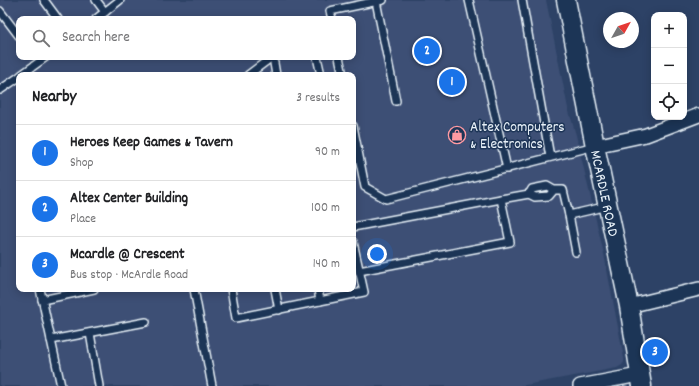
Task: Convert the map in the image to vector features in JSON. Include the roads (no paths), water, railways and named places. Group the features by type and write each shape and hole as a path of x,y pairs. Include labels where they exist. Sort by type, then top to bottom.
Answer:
{"main road":[{"name":"MCARDLE ROAD","path":"566,0 629,306 641,380"}],"street":[{"path":"595,146 646,135 699,115"},
{"path":"629,306 699,290"},
{"path":"580,386 641,380"}],"lane":[{"path":"44,0 56,16"},
{"path":"96,0 105,12"},
{"path":"100,16 120,0"},
{"path":"469,0 507,169"},
{"path":"522,0 550,157"},
{"path":"331,16 330,11 379,1 396,101"},
{"path":"0,11 16,32"},
{"path":"24,72 37,60"},
{"path":"252,72 269,60"},
{"path":"274,60 276,72"},
{"path":"318,60 320,72"},
{"path":"340,60 342,72"},
{"path":"1,86 16,78"},
{"path":"356,141 365,187 386,199 595,146"},
{"path":"356,226 501,198 529,194 532,189 548,186 554,190 563,190 576,252"},
{"path":"359,271 510,242 501,198"},
{"path":"569,215 608,206"},
{"path":"232,292 236,318 364,292 356,256"},
{"path":"41,292 61,386"},
{"path":"42,300 73,292"},
{"path":"195,292 212,386"},
{"path":"276,292 279,310"},
{"path":"318,292 320,301"},
{"path":"51,340 146,322"},
{"path":"90,332 100,386"}],"place":[{"name":"Altex Center Building","path":"427,51"},
{"name":"Heroes Keep Games & Tavern","path":"452,82"},
{"name":"Altex Computers & Electronics","path":"457,135"},
{"name":"Mcardle @ Crescent","path":"655,352"}]}
